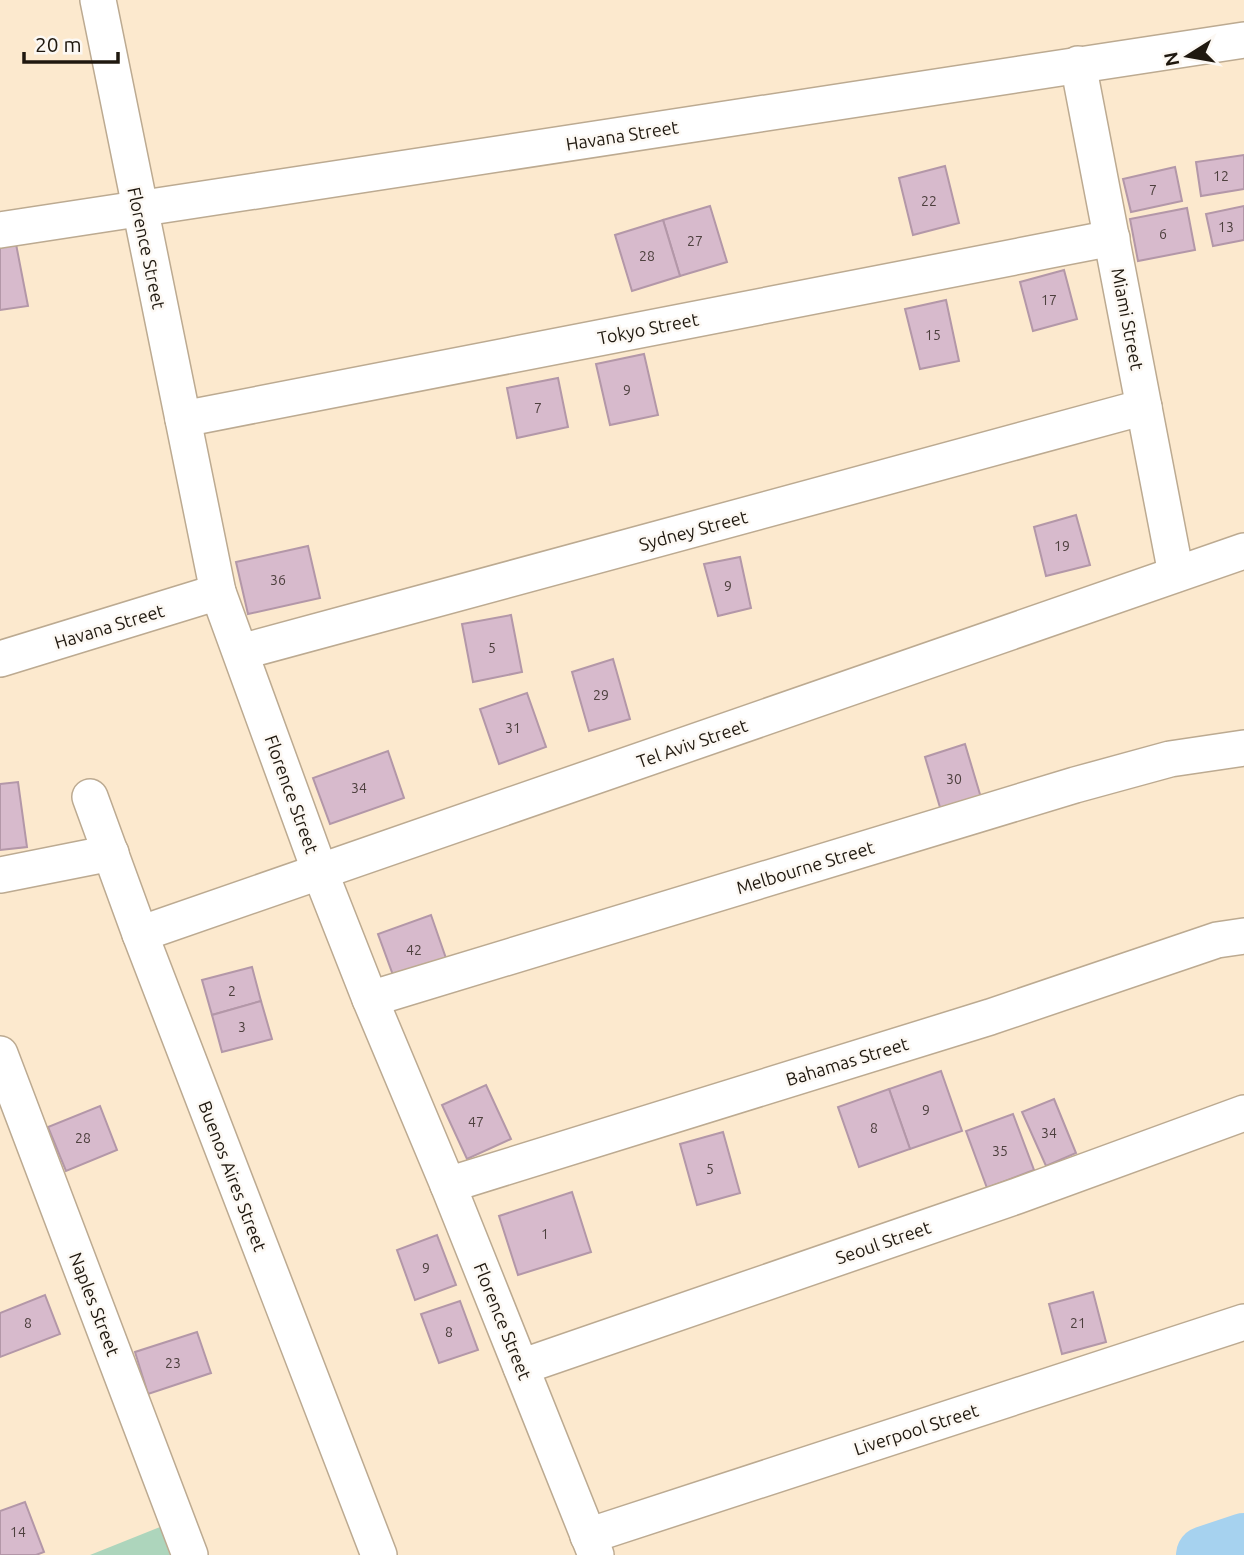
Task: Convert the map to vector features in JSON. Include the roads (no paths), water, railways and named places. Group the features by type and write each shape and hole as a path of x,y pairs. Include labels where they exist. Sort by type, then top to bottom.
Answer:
{"street":[{"name":"Florence Street","path":"98,0 218,592 320,872 592,1545"},
{"name":"Havana Street","path":"0,230 1244,40"},
{"name":"Miami Street","path":"1078,64 1176,574"},
{"name":"Tokyo Street","path":"183,419 1112,238"},
{"name":"Sydney Street","path":"241,652 1144,407"},
{"name":"Tel Aviv Street","path":"140,934 1244,551"},
{"name":"Havana Street","path":"0,659 218,592"},
{"name":"Melbourne Street","path":"370,999 1075,785 1170,759 1244,748"},
{"name":"Buenos Aires Street","path":"90,797 379,1555"},
{"path":"0,875 111,853"},
{"name":"Bahamas Street","path":"448,1185 990,1017 1217,940 1244,936"},
{"name":"Naples Street","path":"0,1054 190,1555"},
{"name":"Seoul Street","path":"521,1367 1017,1196 1244,1113"},
{"name":"Liverpool Street","path":"592,1545 1244,1322"}],"waterway":[{"path":"1205,1555 1244,1542"}]}
